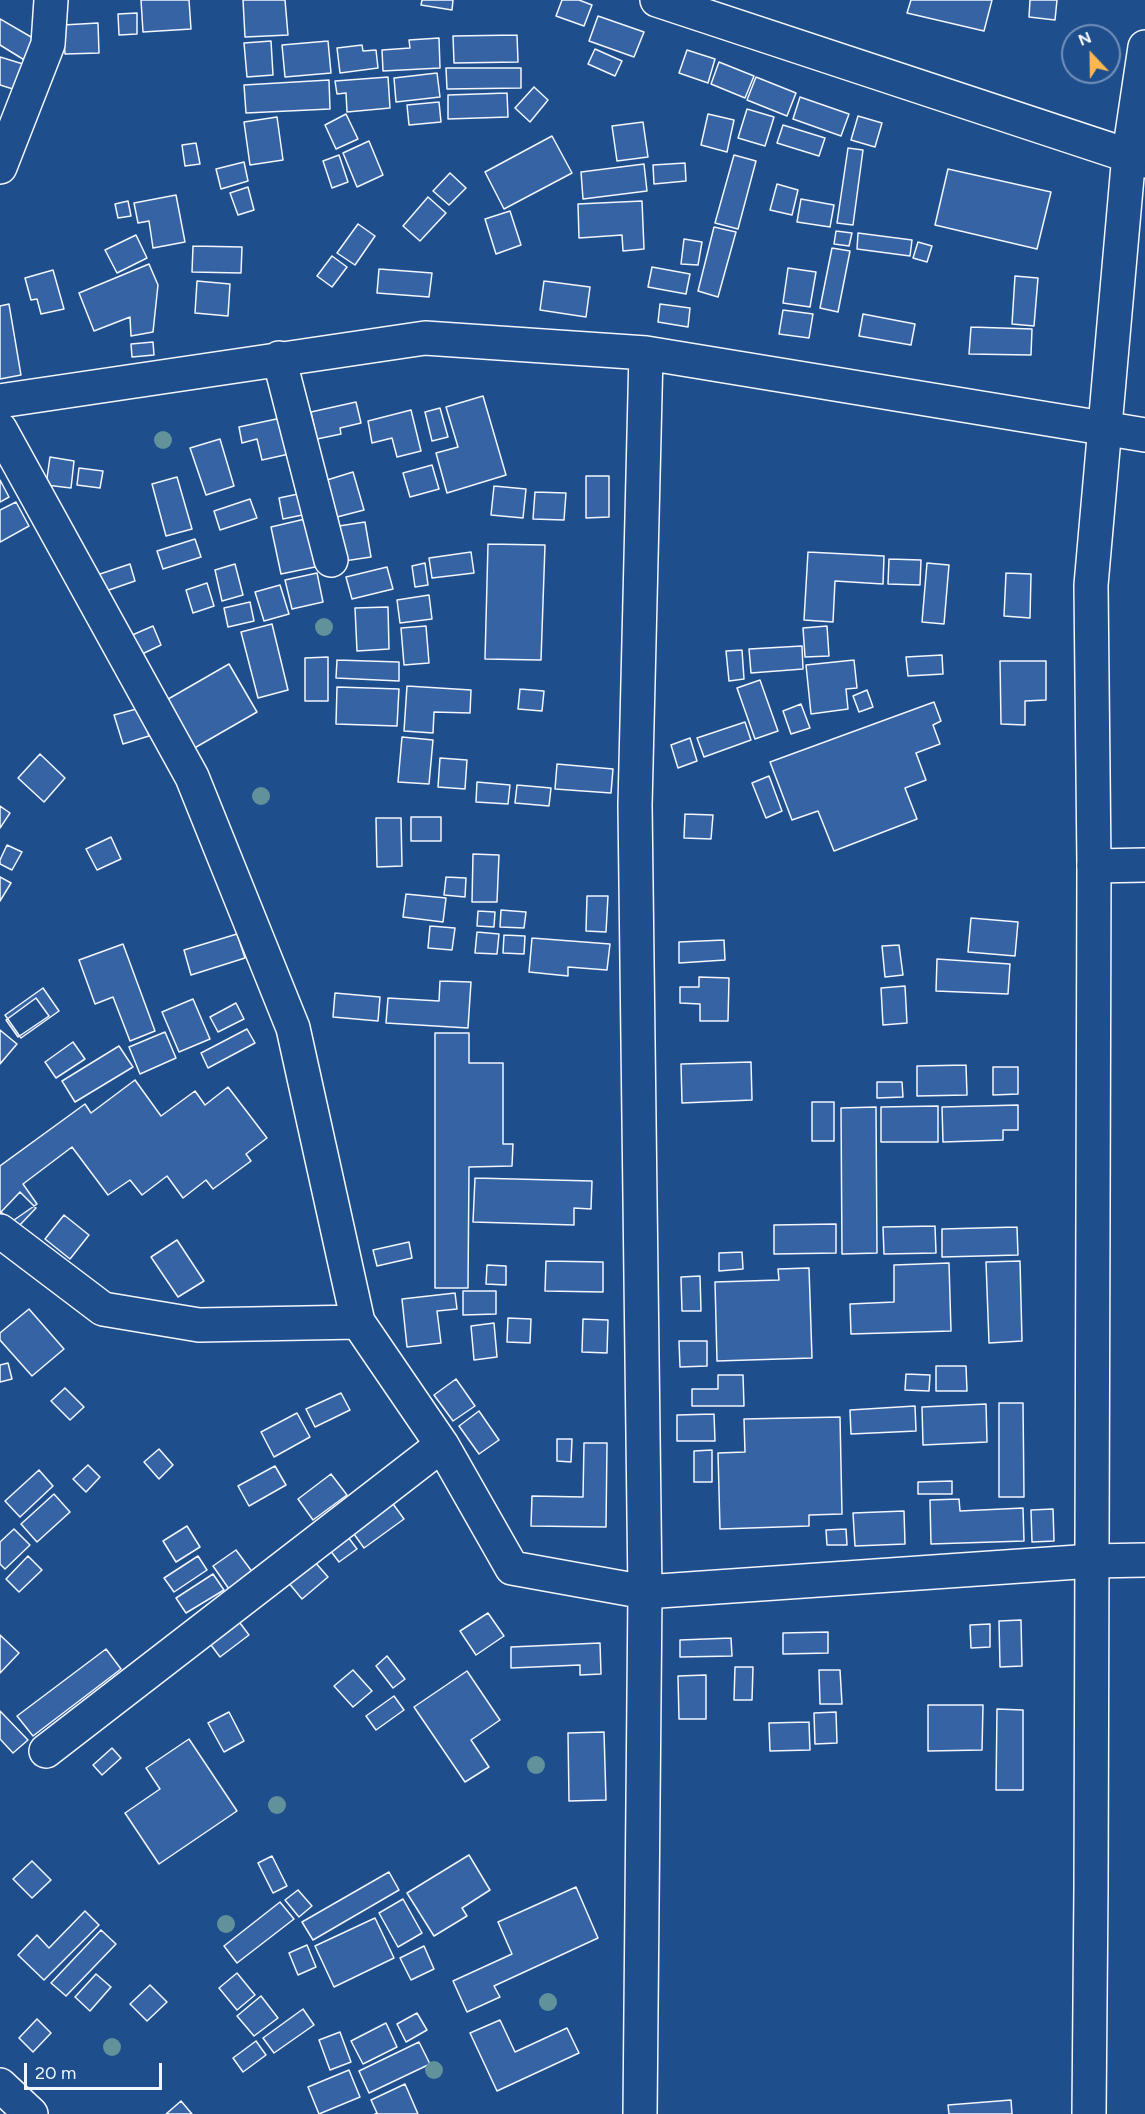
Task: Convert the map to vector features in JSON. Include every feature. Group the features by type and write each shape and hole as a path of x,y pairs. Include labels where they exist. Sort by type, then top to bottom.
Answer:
{"street":[{"path":"0,167 48,44 51,0"},
{"path":"657,0 1137,157"},
{"path":"1089,2114 1094,866 1091,585 1106,428 1137,157 1145,47"},
{"path":"0,401 425,338 646,353 1145,435"},
{"path":"640,2114 645,1592 635,805 646,353"},
{"path":"279,358 331,560"},
{"path":"0,429 192,777 293,1028 358,1322 442,1446 512,1568 645,1592 1092,1561 1145,1560"},
{"path":"1094,866 1145,866"},
{"path":"0,1231 103,1309 199,1325 358,1322"},
{"path":"46,1751 442,1446"},
{"path":"0,2085 31,2114"}],"building":[{"path":"141,0 189,0 191,29 143,32"},
{"path":"243,0 285,0 288,35 245,37"},
{"path":"422,0 453,0 452,10 421,5"},
{"path":"562,0 579,0 592,5 584,26 556,16"},
{"path":"911,0 992,0 984,31 907,13"},
{"path":"1030,0 1057,0 1055,20 1029,17"},
{"path":"137,13 137,34 119,35 118,14"},
{"path":"598,16 644,32 634,57 589,41"},
{"path":"0,19 38,41 26,61 0,45"},
{"path":"98,23 99,53 65,54 63,25"},
{"path":"517,35 518,62 454,63 453,36"},
{"path":"439,38 440,68 383,71 382,50 410,48 409,40"},
{"path":"271,41 273,75 247,77 244,43"},
{"path":"328,41 331,73 285,77 282,45"},
{"path":"362,45 363,51 376,50 378,68 340,73 337,48"},
{"path":"595,49 622,61 615,76 588,64"},
{"path":"687,50 715,59 708,83 679,73"},
{"path":"0,57 23,64 16,90 0,85"},
{"path":"719,62 754,76 745,98 711,84"},
{"path":"446,68 521,68 521,88 447,89"},
{"path":"437,73 440,97 396,102 394,78"},
{"path":"388,77 390,108 347,112 346,93 337,94 335,81"},
{"path":"756,77 796,93 787,116 747,100"},
{"path":"329,80 330,109 246,113 244,85"},
{"path":"534,87 548,100 530,122 515,108"},
{"path":"507,93 508,117 448,119 448,95"},
{"path":"800,97 849,114 841,136 793,119"},
{"path":"439,102 441,122 409,125 407,105"},
{"path":"747,109 774,117 765,146 738,138"},
{"path":"346,114 358,139 336,149 325,125"},
{"path":"708,114 734,120 727,152 701,145"},
{"path":"858,116 882,123 875,147 851,140"},
{"path":"277,117 283,160 250,165 244,122"},
{"path":"643,122 648,157 617,161 612,126"},
{"path":"783,125 825,138 819,156 777,143"},
{"path":"552,136 572,173 504,209 485,172"},
{"path":"369,141 383,175 357,187 343,153"},
{"path":"196,143 200,164 185,166 182,145"},
{"path":"848,148 863,150 853,225 837,223"},
{"path":"339,155 348,182 332,188 323,161"},
{"path":"734,155 756,161 738,229 715,223"},
{"path":"244,162 248,181 221,189 216,169"},
{"path":"685,163 686,181 654,184 653,165"},
{"path":"644,164 647,191 583,199 581,172"},
{"path":"948,169 1051,192 1037,249 935,225"},
{"path":"450,173 466,188 449,205 433,191"},
{"path":"777,184 798,190 792,215 770,210"},
{"path":"248,187 254,210 238,215 230,193"},
{"path":"176,195 185,242 153,248 149,221 138,223 134,203"},
{"path":"428,197 446,213 420,241 403,226"},
{"path":"801,199 834,205 830,227 797,222"},
{"path":"128,201 131,216 118,218 115,204"},
{"path":"642,201 644,249 623,251 622,235 579,238 578,204"},
{"path":"510,211 521,245 496,254 485,219"},
{"path":"358,224 375,236 355,265 337,253"},
{"path":"714,227 736,232 718,297 698,291"},
{"path":"836,231 852,233 849,246 834,244"},
{"path":"858,233 912,240 910,256 857,249"},
{"path":"136,235 147,258 117,273 105,250"},
{"path":"684,239 702,242 698,265 681,264"},
{"path":"918,242 932,246 927,262 913,258"},
{"path":"193,246 242,247 241,273 192,272"},
{"path":"832,248 850,251 838,312 820,308"},
{"path":"332,256 347,267 332,287 317,276"},
{"path":"149,264 158,285 153,332 131,336 130,317 94,331 79,293"},
{"path":"652,267 690,274 686,294 648,287"},
{"path":"788,268 816,272 810,307 783,303"},
{"path":"379,269 432,273 429,297 377,293"},
{"path":"53,270 64,309 41,314 37,299 31,300 25,278"},
{"path":"1015,276 1038,278 1034,326 1012,324"},
{"path":"197,281 230,284 228,316 195,313"},
{"path":"544,281 590,287 586,317 540,310"},
{"path":"9,304 21,375 0,379 0,306"},
{"path":"660,304 690,308 688,327 658,322"},
{"path":"783,310 813,314 809,338 779,334"},
{"path":"863,314 915,324 911,345 859,336"},
{"path":"971,327 1032,329 1031,355 969,354"},
{"path":"153,342 154,355 132,357 131,344"},
{"path":"483,396 506,475 447,493 436,453 458,447 446,407"},
{"path":"356,402 361,423 340,428 341,434 317,439 311,412"},
{"path":"440,408 448,437 432,441 425,412"},
{"path":"411,410 421,451 397,457 392,438 372,443 368,421"},
{"path":"281,418 289,454 262,460 257,439 242,443 239,427"},
{"path":"220,439 234,486 206,495 190,448"},
{"path":"50,457 74,461 71,488 46,485"},
{"path":"432,465 439,489 410,497 403,473"},
{"path":"79,468 103,471 100,488 77,485"},
{"path":"353,472 364,510 337,517 327,480"},
{"path":"586,476 609,476 609,517 586,518"},
{"path":"177,477 192,529 166,536 152,484"},
{"path":"0,480 9,497 0,502"},
{"path":"494,486 526,489 523,518 491,515"},
{"path":"535,492 566,493 564,520 533,519"},
{"path":"303,493 307,514 283,519 279,498"},
{"path":"250,499 257,518 220,530 214,511"},
{"path":"16,502 29,526 0,542 0,510"},
{"path":"305,519 315,567 281,574 271,527"},
{"path":"365,522 371,557 344,561 339,526"},
{"path":"195,539 201,557 163,569 157,551"},
{"path":"488,544 545,545 541,660 485,659"},
{"path":"471,552 474,573 432,578 429,558"},
{"path":"808,552 884,556 883,584 835,581 833,622 804,620"},
{"path":"889,559 921,560 920,585 888,584"},
{"path":"425,563 428,585 415,587 412,566"},
{"path":"927,563 949,565 944,624 922,622"},
{"path":"130,564 135,581 103,592 97,575"},
{"path":"235,564 243,595 222,601 215,570"},
{"path":"387,567 393,589 352,599 346,577"},
{"path":"317,573 323,602 292,609 285,580"},
{"path":"1006,573 1031,574 1030,618 1004,616"},
{"path":"207,583 214,606 193,613 186,590"},
{"path":"280,585 289,614 264,621 255,592"},
{"path":"429,595 432,619 400,623 397,600"},
{"path":"250,602 254,621 228,627 224,608"},
{"path":"388,607 389,649 357,651 355,608"},
{"path":"272,624 288,690 258,698 241,632"},
{"path":"153,626 161,645 138,656 130,636"},
{"path":"426,626 429,663 404,665 401,628"},
{"path":"827,626 829,656 805,657 803,628"},
{"path":"802,646 803,669 751,673 749,649"},
{"path":"742,650 744,679 729,681 726,651"},
{"path":"942,655 943,674 908,676 906,657"},
{"path":"328,657 328,701 305,701 305,658"},
{"path":"337,660 399,662 399,681 336,678"},
{"path":"854,660 857,688 846,689 848,709 811,714 806,665"},
{"path":"1000,661 1046,661 1046,700 1025,701 1025,725 1001,724"},
{"path":"229,664 257,712 191,750 163,702"},
{"path":"760,680 778,731 755,739 737,688"},
{"path":"407,686 471,690 470,713 434,712 433,733 404,731"},
{"path":"337,687 399,689 397,726 336,724"},
{"path":"520,689 544,691 542,711 518,709"},
{"path":"867,690 873,707 859,712 853,696"},
{"path":"934,702 941,721 933,725 940,744 916,753 926,780 905,788 917,819 834,851 818,811 792,820 770,762"},
{"path":"801,704 810,728 791,734 783,711"},
{"path":"140,708 149,736 123,744 114,715"},
{"path":"745,722 751,740 704,757 697,738"},
{"path":"402,737 433,740 429,784 398,782"},
{"path":"690,738 697,761 678,768 671,745"},
{"path":"40,754 65,778 44,802 18,778"},
{"path":"440,758 467,760 465,789 438,787"},
{"path":"557,764 613,769 611,793 555,789"},
{"path":"769,776 782,811 766,818 752,783"},
{"path":"477,782 510,785 508,804 476,802"},
{"path":"517,785 551,788 549,806 515,803"},
{"path":"0,806 10,813 0,828"},
{"path":"685,814 713,815 711,839 684,838"},
{"path":"411,817 441,817 441,841 411,841"},
{"path":"376,818 401,818 402,866 377,867"},
{"path":"111,837 121,859 97,870 86,849"},
{"path":"7,845 22,852 12,870 0,864"},
{"path":"473,854 499,855 497,902 472,902"},
{"path":"0,877 11,883 0,901"},
{"path":"446,877 466,878 465,897 444,895"},
{"path":"406,894 446,898 443,922 403,917"},
{"path":"587,896 608,896 606,932 586,931"},
{"path":"501,910 526,912 524,928 500,927"},
{"path":"478,911 495,912 494,927 477,926"},
{"path":"971,918 1018,922 1015,956 968,952"},
{"path":"430,926 455,928 452,950 428,948"},
{"path":"477,932 499,934 497,954 475,953"},
{"path":"237,934 245,958 191,975 184,950"},
{"path":"504,935 525,936 524,954 503,953"},
{"path":"532,938 610,944 607,970 568,967 568,976 529,972"},
{"path":"724,940 725,960 679,963 679,942"},
{"path":"123,944 155,1031 130,1041 113,997 95,1004 79,960"},
{"path":"899,945 903,975 885,977 882,946"},
{"path":"937,959 1010,964 1008,994 936,991"},
{"path":"699,977 729,978 728,1021 700,1021 700,1004 680,1003 680,987 699,987"},
{"path":"440,981 471,982 468,1028 386,1023 388,998 439,1001"},
{"path":"905,986 907,1023 883,1025 881,988"},
{"path":"43,988 59,1011 21,1038 5,1015"},
{"path":"335,993 380,997 378,1021 333,1017"},
{"path":"36,998 49,1016 18,1037 6,1020"},
{"path":"193,999 210,1039 179,1052 162,1012"},
{"path":"236,1003 244,1019 218,1032 210,1017"},
{"path":"247,1029 255,1043 208,1068 201,1053"},
{"path":"0,1030 17,1044 0,1064"},
{"path":"165,1032 176,1058 140,1074 129,1047"},
{"path":"435,1033 469,1033 469,1063 503,1063 503,1144 513,1144 512,1166 469,1167 468,1288 435,1288"},
{"path":"73,1042 85,1059 56,1078 45,1062"},
{"path":"119,1046 133,1067 75,1102 62,1081"},
{"path":"751,1062 752,1100 682,1103 681,1064"},
{"path":"966,1065 967,1095 917,1096 917,1066"},
{"path":"993,1067 1018,1067 1018,1094 993,1095"},
{"path":"135,1080 161,1116 195,1091 205,1105 228,1087 267,1138 246,1154 251,1161 213,1189 206,1180 183,1198 167,1176 142,1195 130,1180 108,1195 72,1147 23,1184 37,1204 4,1227 0,1221 0,1166 85,1104 91,1113"},
{"path":"877,1082 902,1082 903,1097 877,1098"},
{"path":"812,1102 834,1102 834,1141 812,1141"},
{"path":"1018,1105 1018,1130 1003,1130 1003,1140 943,1142 942,1107"},
{"path":"938,1106 938,1142 881,1142 881,1107"},
{"path":"876,1107 877,1253 842,1254 841,1108"},
{"path":"475,1178 592,1181 591,1209 574,1208 574,1225 473,1222"},
{"path":"20,1192 36,1208 18,1227 1,1212"},
{"path":"64,1215 89,1235 70,1259 45,1239"},
{"path":"836,1224 836,1253 774,1254 774,1225"},
{"path":"935,1226 936,1253 884,1254 883,1227"},
{"path":"1017,1227 1018,1255 942,1257 942,1229"},
{"path":"177,1240 204,1281 178,1297 151,1257"},
{"path":"409,1242 412,1258 377,1266 373,1250"},
{"path":"742,1252 743,1269 719,1271 719,1253"},
{"path":"546,1261 603,1262 603,1292 545,1291"},
{"path":"1020,1261 1022,1341 989,1343 986,1262"},
{"path":"949,1263 951,1331 851,1334 850,1304 894,1302 894,1265"},
{"path":"487,1265 506,1266 506,1285 486,1284"},
{"path":"809,1268 812,1358 717,1361 715,1282 779,1280 778,1269"},
{"path":"700,1276 701,1311 682,1311 681,1277"},
{"path":"463,1291 496,1291 496,1314 463,1315"},
{"path":"455,1293 457,1309 437,1311 441,1343 407,1347 402,1299"},
{"path":"29,1309 64,1349 32,1376 0,1340 0,1333"},
{"path":"508,1318 531,1319 530,1343 507,1342"},
{"path":"583,1319 608,1320 607,1353 582,1352"},
{"path":"494,1323 497,1357 474,1360 471,1326"},
{"path":"679,1341 707,1341 707,1366 680,1367"},
{"path":"8,1363 12,1379 0,1382 0,1365"},
{"path":"936,1366 966,1366 967,1391 936,1391"},
{"path":"906,1374 930,1375 929,1391 905,1390"},
{"path":"718,1375 743,1375 744,1406 692,1406 692,1389 718,1389"},
{"path":"456,1379 475,1406 453,1421 434,1395"},
{"path":"65,1388 84,1407 70,1420 51,1401"},
{"path":"341,1393 350,1410 315,1427 306,1409"},
{"path":"999,1403 1023,1403 1024,1497 999,1497"},
{"path":"986,1404 987,1442 923,1445 922,1407"},
{"path":"915,1406 916,1431 851,1434 850,1410"},
{"path":"479,1411 499,1440 479,1454 459,1426"},
{"path":"297,1413 310,1437 274,1457 261,1432"},
{"path":"714,1414 715,1441 677,1441 677,1415"},
{"path":"840,1417 842,1514 809,1515 809,1526 720,1529 718,1453 745,1452 744,1419"},
{"path":"557,1439 572,1439 571,1462 557,1461"},
{"path":"584,1443 607,1443 606,1527 531,1526 532,1496 583,1497"},
{"path":"159,1449 173,1465 159,1479 144,1462"},
{"path":"712,1450 712,1482 694,1482 694,1451"},
{"path":"88,1465 100,1477 86,1492 73,1479"},
{"path":"275,1466 286,1485 249,1506 238,1486"},
{"path":"39,1470 53,1486 20,1517 5,1501"},
{"path":"331,1474 347,1495 313,1520 298,1499"},
{"path":"952,1481 952,1494 918,1494 918,1482"},
{"path":"54,1494 70,1512 37,1542 21,1524"},
{"path":"388,1497 404,1519 364,1548 349,1527"},
{"path":"959,1499 960,1511 1023,1508 1024,1541 931,1544 930,1500"},
{"path":"1053,1509 1054,1541 1032,1542 1031,1510"},
{"path":"904,1511 905,1544 855,1546 853,1513"},
{"path":"187,1526 200,1547 176,1562 163,1541"},
{"path":"14,1529 30,1545 5,1569 0,1564 0,1542"},
{"path":"846,1529 847,1545 827,1545 826,1530"},
{"path":"345,1533 357,1549 339,1562 327,1546"},
{"path":"236,1550 253,1573 229,1589 213,1566"},
{"path":"28,1556 42,1570 19,1592 6,1579"},
{"path":"198,1556 207,1570 174,1592 164,1578"},
{"path":"314,1561 328,1577 302,1599 288,1582"},
{"path":"213,1574 224,1590 186,1613 176,1598"},
{"path":"488,1613 504,1636 476,1655 460,1631"},
{"path":"237,1619 249,1635 220,1657 208,1641"},
{"path":"1021,1620 1022,1666 1000,1667 999,1621"},
{"path":"990,1624 990,1647 971,1648 970,1625"},
{"path":"828,1632 828,1653 783,1654 783,1633"},
{"path":"0,1635 19,1653 0,1673"},
{"path":"731,1638 732,1656 680,1657 680,1640"},
{"path":"600,1643 601,1674 580,1675 580,1665 511,1668 511,1647"},
{"path":"106,1649 121,1669 33,1736 17,1716"},
{"path":"387,1656 405,1679 393,1688 376,1666"},
{"path":"735,1667 753,1667 752,1700 734,1700"},
{"path":"353,1670 372,1691 353,1707 334,1686"},
{"path":"819,1670 840,1670 842,1704 820,1704"},
{"path":"467,1671 500,1720 471,1740 489,1767 465,1782 414,1707"},
{"path":"706,1675 706,1719 679,1719 678,1676"},
{"path":"394,1696 404,1710 376,1730 366,1716"},
{"path":"928,1705 983,1705 982,1750 928,1751"},
{"path":"997,1709 1023,1710 1023,1790 996,1790"},
{"path":"0,1711 28,1740 13,1753 0,1739"},
{"path":"229,1712 244,1741 224,1752 208,1723"},
{"path":"836,1712 837,1743 815,1744 814,1713"},
{"path":"809,1722 810,1750 770,1751 769,1723"},
{"path":"604,1732 606,1800 569,1801 568,1733"},
{"path":"189,1739 237,1811 159,1864 125,1813 160,1789 146,1768"},
{"path":"112,1748 121,1758 102,1775 93,1765"},
{"path":"469,1855 490,1890 462,1908 467,1916 434,1936 407,1893"},
{"path":"272,1856 287,1886 273,1893 258,1863"},
{"path":"32,1861 51,1880 32,1898 13,1879"},
{"path":"389,1872 399,1890 313,1940 302,1922"},
{"path":"576,1887 598,1938 494,1986 500,1997 467,2012 453,1981 512,1954 498,1922"},
{"path":"298,1890 312,1906 299,1917 285,1900"},
{"path":"403,1899 422,1933 398,1947 379,1913"},
{"path":"280,1902 294,1919 237,1963 224,1946"},
{"path":"85,1911 99,1925 44,1980 18,1955 37,1935 49,1948"},
{"path":"375,1918 394,1958 334,1987 315,1946"},
{"path":"101,1930 116,1944 66,1996 51,1983"},
{"path":"307,1945 316,1967 298,1975 289,1953"},
{"path":"424,1946 434,1969 411,1980 400,1958"},
{"path":"237,1973 255,1995 237,2010 219,1988"},
{"path":"96,1974 111,1987 90,2011 75,1997"},
{"path":"150,1985 167,2002 147,2021 130,2004"},
{"path":"261,1996 278,2018 254,2036 237,2016"},
{"path":"303,2009 314,2025 274,2053 263,2038"},
{"path":"417,2013 427,2030 406,2042 397,2024"},
{"path":"37,2019 51,2033 33,2052 19,2038"},
{"path":"500,2020 515,2052 567,2028 579,2053 497,2091 470,2033"},
{"path":"386,2023 397,2047 363,2064 351,2041"},
{"path":"340,2032 351,2062 330,2070 319,2040"},
{"path":"256,2041 266,2055 243,2072 233,2058"},
{"path":"419,2042 430,2064 369,2093 359,2071"},
{"path":"349,2070 360,2097 319,2114 308,2087"},
{"path":"405,2084 418,2114 375,2114 377,2113 371,2100"},
{"path":"1011,2100 1012,2114 949,2114 948,2105"},
{"path":"181,2101 192,2114 166,2114"}]}
